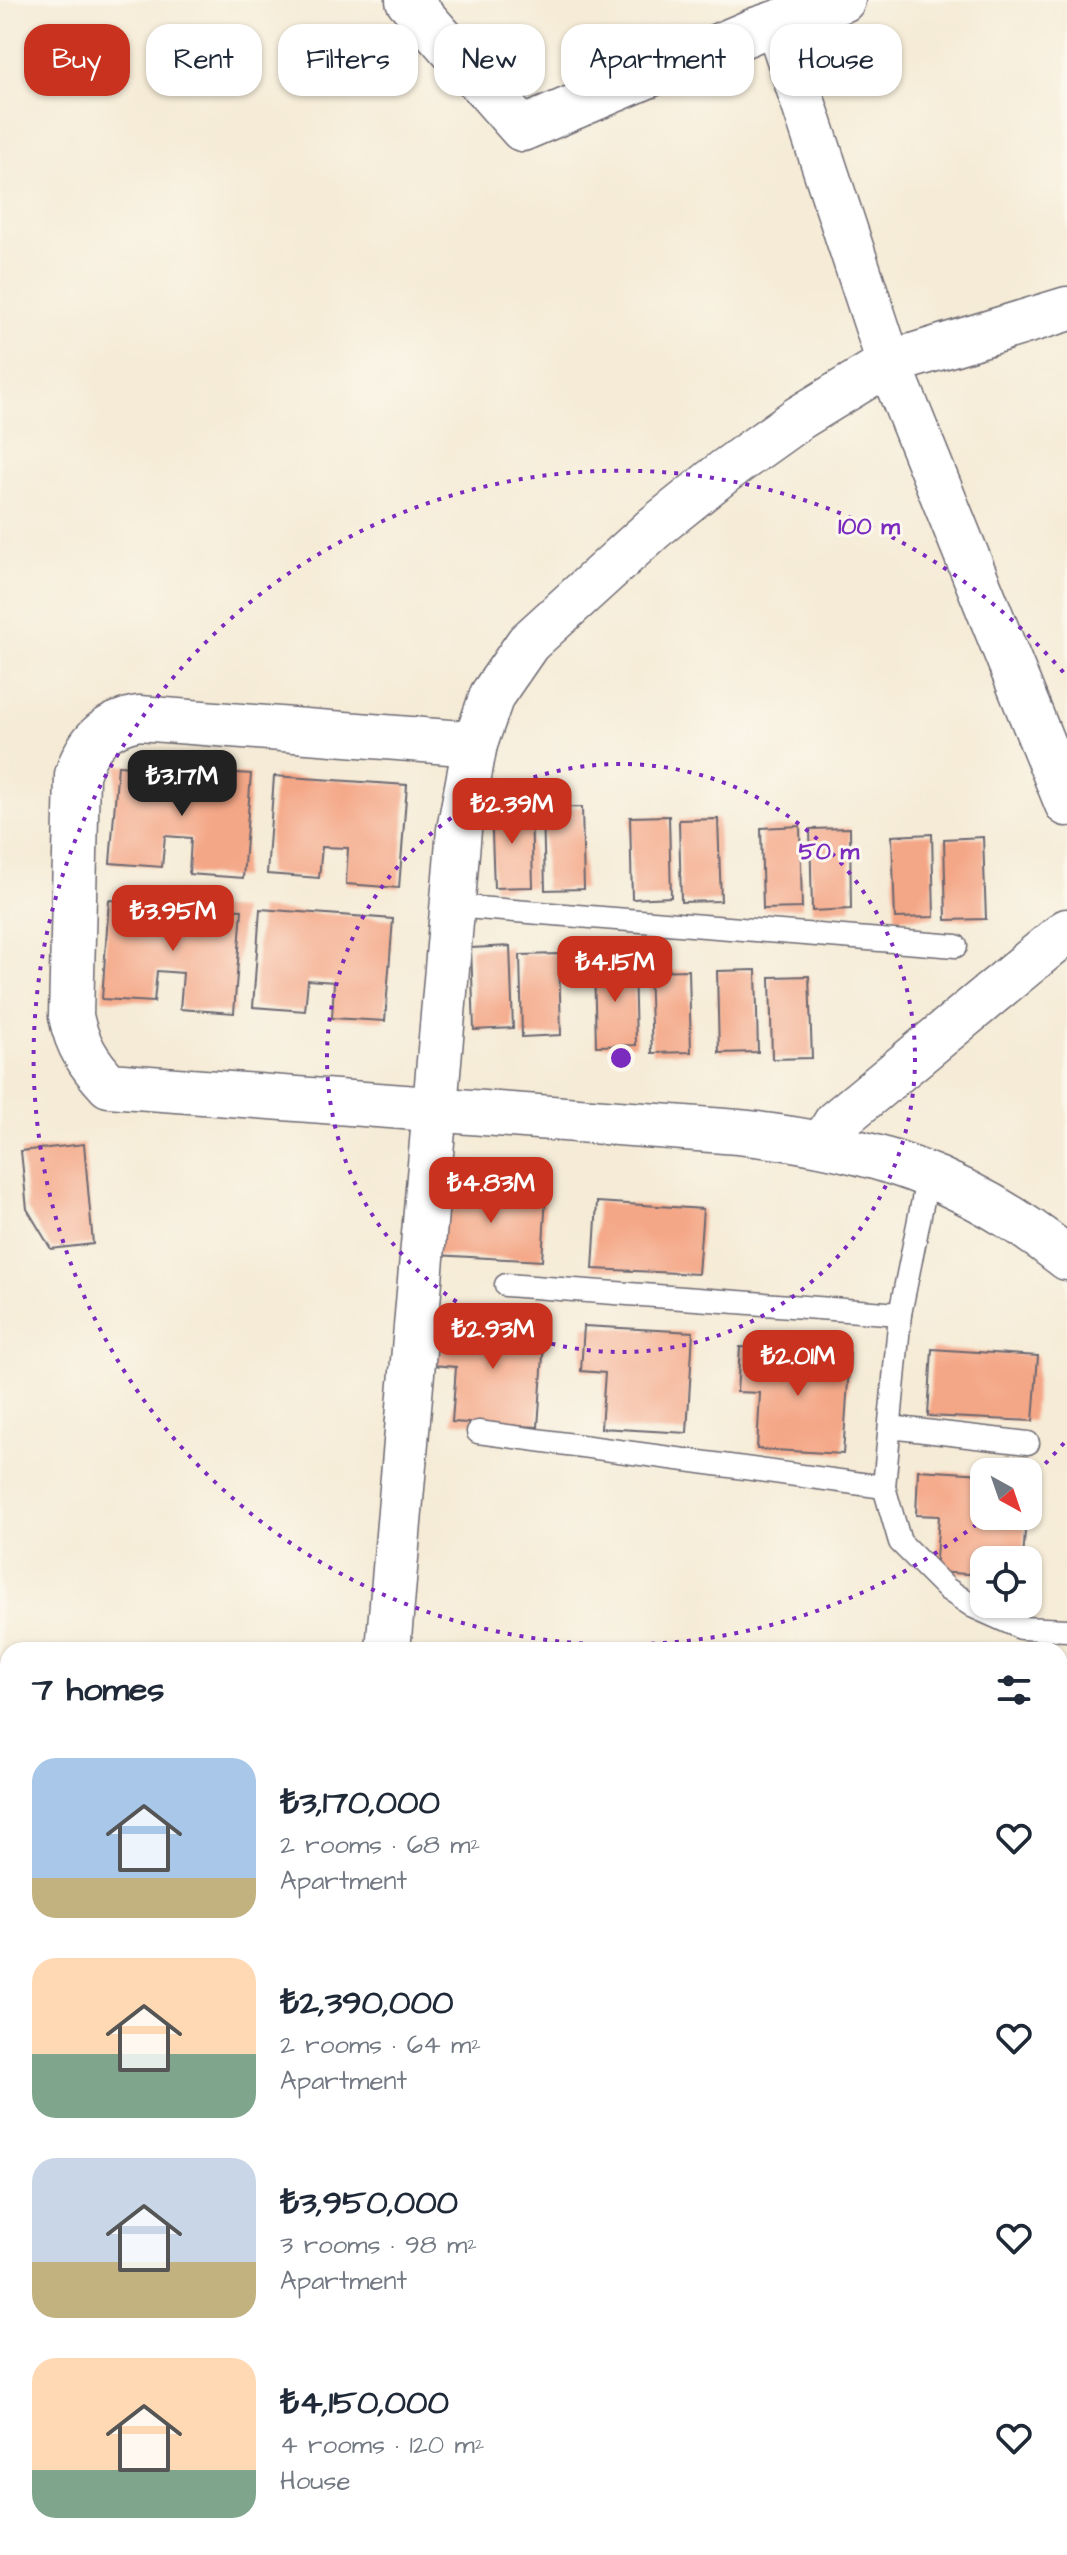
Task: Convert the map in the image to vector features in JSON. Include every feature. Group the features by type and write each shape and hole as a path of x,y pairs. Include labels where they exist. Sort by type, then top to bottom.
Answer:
{"street":[{"path":"408,0 522,129 777,23 843,0"},
{"path":"777,23 889,363 1067,804"},
{"path":"389,1642 459,830 475,744 492,695 528,643 654,528 725,471 799,418 889,363 1067,309"},
{"path":"475,744 139,718 103,731 86,751 77,775 71,1016 81,1049 93,1068 109,1085 738,1132 823,1143 900,1163 928,1175 999,1210 1067,1258"},
{"path":"823,1143 836,1122 1067,931"}],"lane":[{"path":"452,906 956,946"},
{"path":"928,1175 900,1314 884,1487 900,1542 947,1589 974,1607 1021,1628 1067,1630"},
{"path":"506,1285 900,1314"},
{"path":"890,1427 1028,1443"},
{"path":"478,1432 884,1487"}],"building":[{"path":"118,765 251,774 243,878 189,874 191,838 165,836 162,867 110,863"},
{"path":"274,776 407,785 399,888 346,884 348,848 322,847 319,878 267,874"},
{"path":"531,805 533,887 494,888 491,806"},
{"path":"582,807 584,889 545,890 543,808"},
{"path":"669,816 671,897 632,899 630,817"},
{"path":"718,819 721,901 681,902 679,820"},
{"path":"800,826 802,908 763,909 761,828"},
{"path":"850,828 851,909 812,911 810,829"},
{"path":"932,834 934,917 895,918 892,836"},
{"path":"983,837 986,919 946,920 944,839"},
{"path":"109,900 242,910 234,1013 180,1009 183,973 157,971 154,1002 102,999"},
{"path":"260,909 393,919 385,1021 332,1018 334,982 308,980 305,1011 253,1007"},
{"path":"510,946 513,1028 474,1030 471,948"},
{"path":"559,954 561,1035 522,1037 520,955"},
{"path":"634,963 636,1045 596,1046 594,964"},
{"path":"689,970 691,1052 652,1053 649,971"},
{"path":"756,970 758,1052 719,1053 717,971"},
{"path":"809,976 812,1058 772,1059 770,977"},
{"path":"84,1144 93,1244 51,1249 27,1209 21,1151"},
{"path":"440,1189 546,1196 542,1261 436,1255"},
{"path":"597,1202 703,1209 698,1274 593,1269"},
{"path":"435,1320 545,1327 538,1427 452,1422 456,1367 432,1365"},
{"path":"584,1326 693,1332 687,1433 601,1428 605,1373 581,1371"},
{"path":"740,1347 850,1353 843,1454 757,1449 760,1393 737,1392"},
{"path":"932,1349 1038,1356 1033,1421 928,1416"},
{"path":"918,1470 970,1473 970,1530 1025,1530 1024,1546 970,1546 970,1574 935,1572 939,1516 916,1515"}]}
